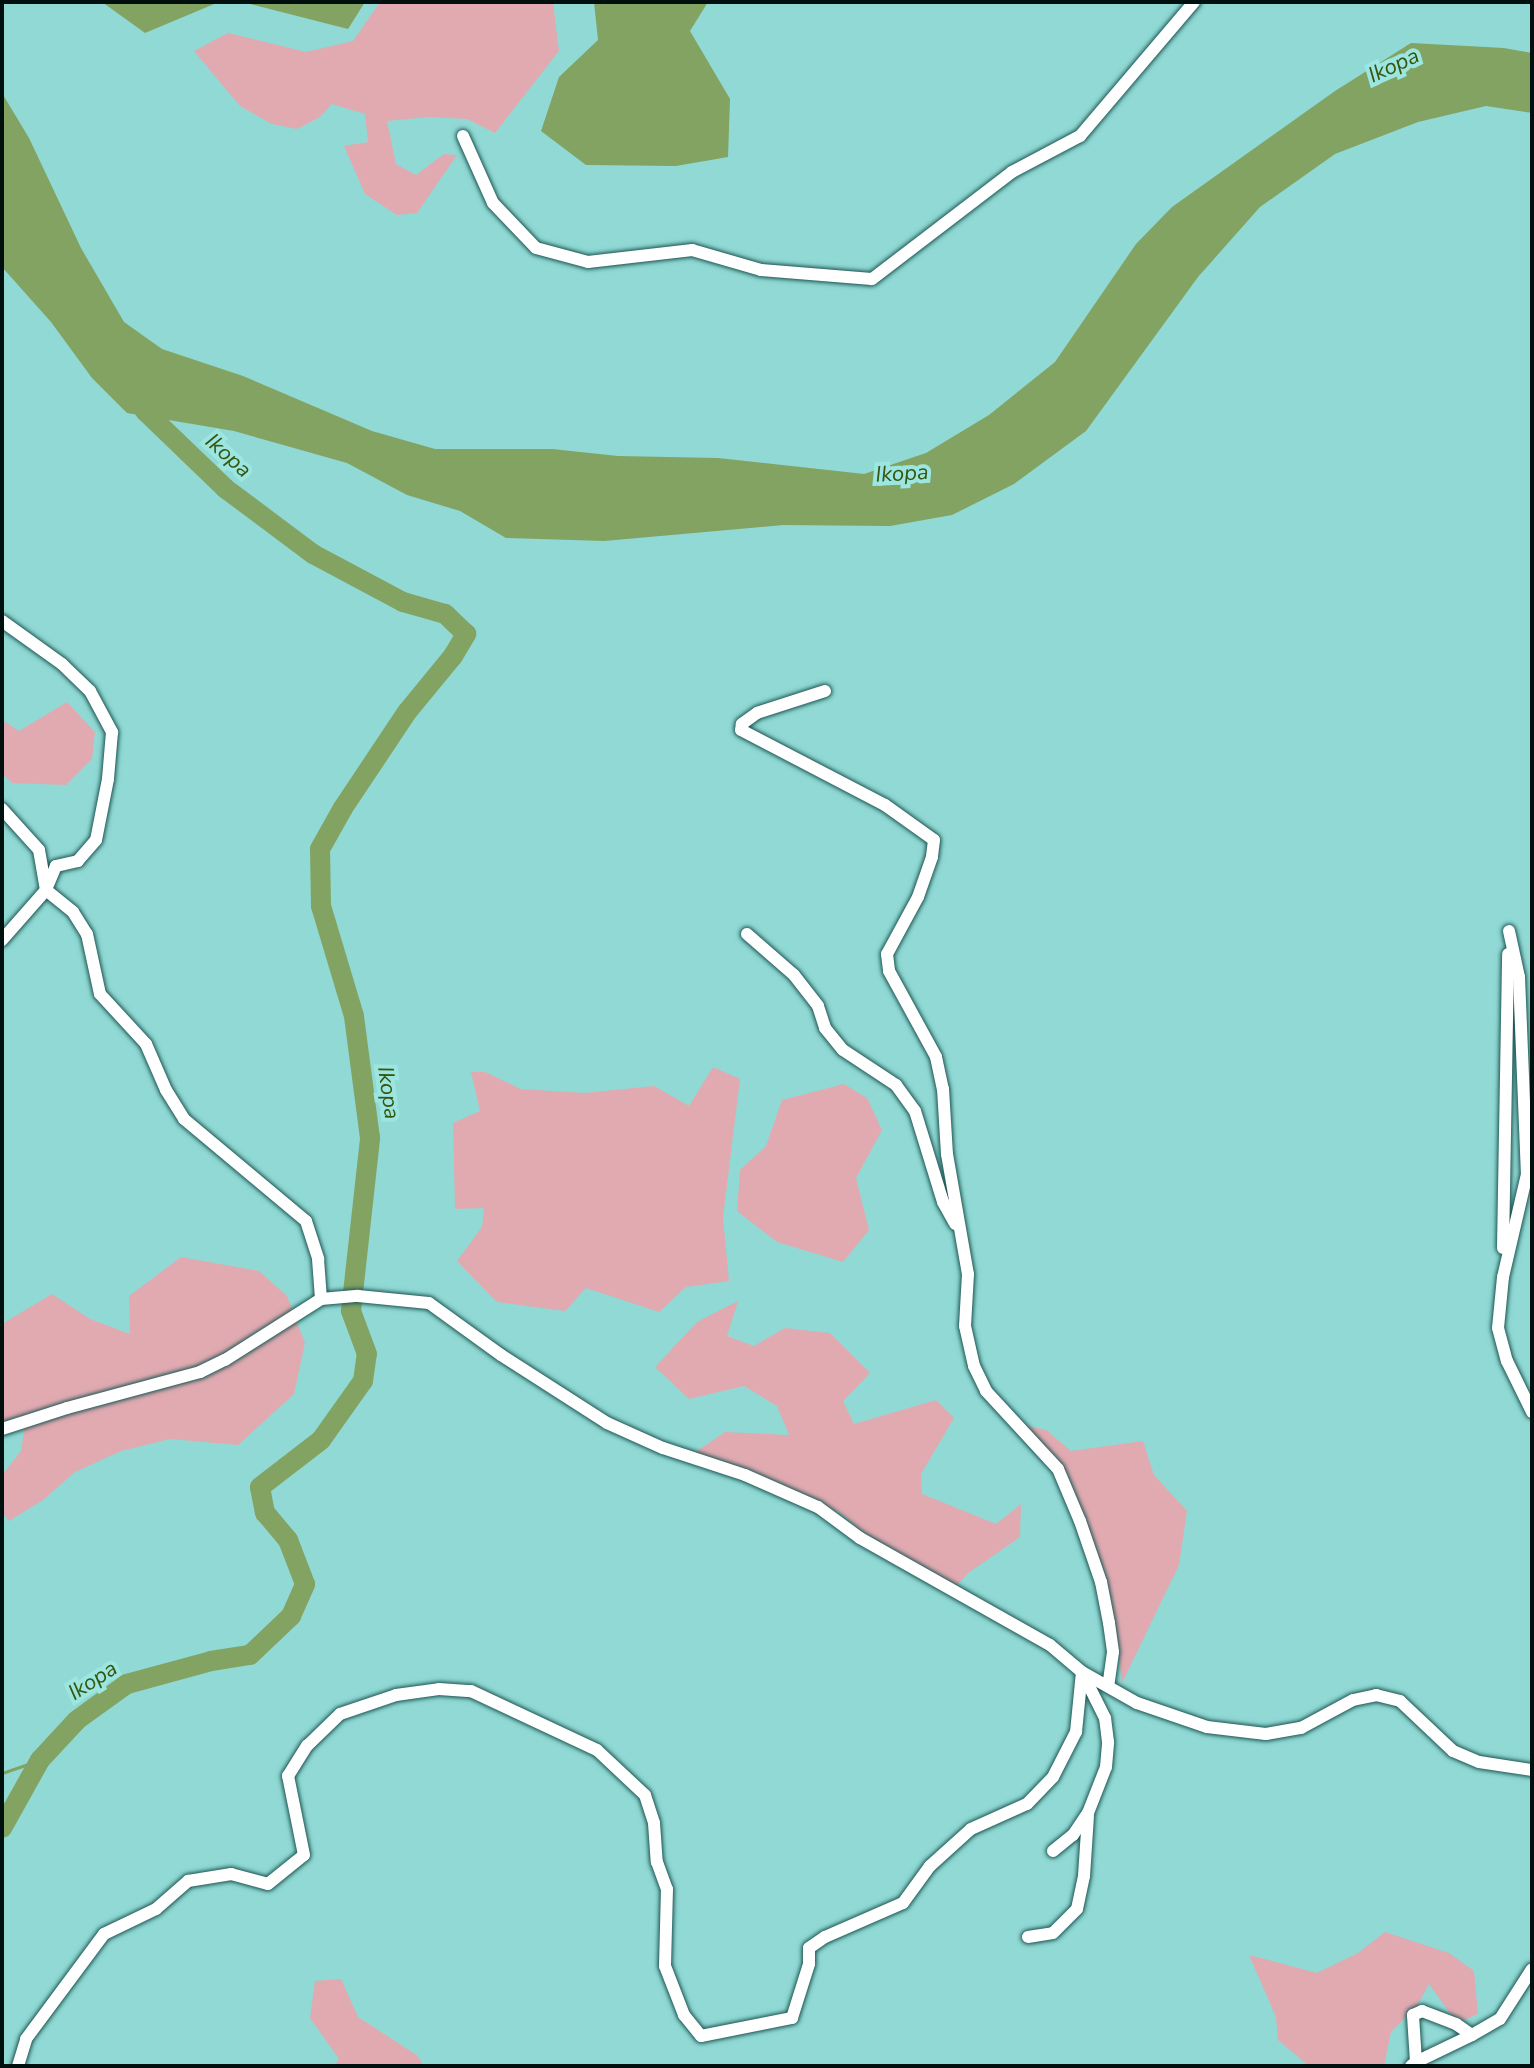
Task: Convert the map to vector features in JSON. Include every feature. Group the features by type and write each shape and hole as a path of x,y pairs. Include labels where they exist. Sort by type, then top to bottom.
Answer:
{"street":[{"path":"463,136 493,203 536,248 588,262 692,250 761,270 872,279 1012,172 1080,136 1194,2"},
{"path":"2,621 62,664 90,691 112,732 108,779 96,840 78,861 56,866 46,890 2,940"},
{"path":"825,691 757,713 742,724 741,730 885,805 934,840 932,857 918,897 887,954 899,993 936,1057 968,1274 965,1326 974,1366 986,1391 1058,1469 1080,1521 1101,1582 1109,1623 1113,1652 1108,1686"},
{"path":"2,809 39,850 46,890 73,912 87,934 100,994 146,1044 166,1090 184,1119 306,1221 318,1259 321,1299"},
{"path":"1503,1277 1530,1176 1519,977 1509,931 1503,1277 1498,1328 1507,1361 1532,1412"},
{"path":"747,934 794,975 818,1006 825,1028 843,1050 896,1085 915,1111 943,1202 960,1232"},
{"path":"2,1429 200,1372 225,1360 321,1299 429,1303 501,1355 607,1423 663,1448 745,1475 818,1507 913,1570 1050,1645 1082,1672 1137,1703 1207,1727 1266,1734 1301,1728 1353,1700 1376,1695 1400,1701 1453,1751 1479,1762 1532,1770"},
{"path":"1053,1851 1073,1835 1088,1813 1106,1767 1108,1742 1105,1718 1082,1672"},
{"path":"18,2066 26,2039 104,1934 156,1909 188,1881 231,1874 268,1884 304,1855 288,1776 307,1746 340,1714 396,1695 439,1689 471,1691 597,1750 645,1795 654,1823 657,1862 667,1889 665,1966 684,2015 701,2036 792,2018 809,1964 809,1948 834,1933 903,1903 930,1866 971,1829 1027,1804 1053,1777 1076,1732 1082,1672"},
{"path":"1028,1937 1053,1933 1077,1909 1084,1876 1088,1813"},
{"path":"1472,2035 1456,2024 1422,2011 1413,2015 1414,2064 1472,2035 1500,2019 1532,1969"}],"shaded area":[{"path":"380,2 553,2 559,51 495,133 467,119 428,117 387,121 396,164 416,175 444,154 457,155 417,213 397,215 365,194 344,146 368,142 365,114 332,104 320,117 297,129 272,124 240,106 194,51 228,33 306,52 353,41"},
{"path":"67,702 95,732 92,759 66,785 12,783 2,773 2,720 19,731"},
{"path":"713,1067 740,1079 723,1217 729,1281 686,1287 659,1312 586,1288 565,1311 497,1302 457,1261 482,1227 484,1208 455,1209 453,1123 480,1111 471,1072 485,1072 521,1089 585,1093 654,1086 689,1106"},
{"path":"844,1084 867,1098 882,1130 856,1178 869,1230 843,1262 777,1242 737,1211 740,1170 766,1146 782,1100"},
{"path":"181,1257 259,1271 287,1296 305,1343 294,1394 238,1445 170,1439 121,1451 75,1472 43,1500 9,1521 2,1512 2,1475 21,1451 26,1418 2,1421 2,1324 52,1294 90,1319 130,1334 129,1296"},
{"path":"738,1301 727,1336 754,1346 785,1328 830,1333 870,1373 843,1401 854,1424 936,1400 954,1418 921,1474 922,1494 996,1524 1021,1504 1020,1537 968,1573 954,1589 881,1548 840,1513 773,1483 691,1455 725,1432 789,1435 777,1406 744,1386 689,1399 655,1367 697,1322"},
{"path":"1023,1425 1046,1430 1071,1451 1143,1441 1154,1475 1187,1511 1179,1565 1122,1683 1117,1641 1067,1495"},
{"path":"1385,1932 1449,1953 1474,1971 1478,2014 1457,2023 1429,1984 1417,2006 1391,2032 1384,2066 1309,2066 1278,2040 1276,2017 1249,1955 1317,1973 1358,1953"},
{"path":"341,1979 358,2017 418,2056 424,2066 334,2066 339,2059 310,2018 315,1981"}],"water":[{"path":"102,2 219,2 145,33"},
{"path":"242,2 365,2 348,29"},
{"path":"594,2 708,2 690,31 730,99 728,157 676,166 586,165 541,131 559,77 598,40"},
{"path":"1411,43 1504,48 1532,53 1532,113 1486,106 1418,122 1335,154 1260,207 1198,277 1086,431 1014,484 952,515 890,526 783,525 604,541 506,538 460,511 407,495 347,463 234,431 127,413 92,378 51,322 2,267 2,93 29,138 81,248 124,322 162,349 243,376 372,431 435,449 552,449 618,456 718,458 864,474 926,453 989,415 1055,362 1136,244 1172,207 1335,91"}],"waterway":[{"name":"Ikopa","path":"2,1828 40,1760 77,1720 127,1684 211,1661 250,1655 291,1616 305,1584 288,1540 265,1513 260,1487 321,1440 363,1381 367,1354 351,1311 370,1138 354,1016 321,906 320,849 343,808 407,712 453,656 466,634 445,614 403,602 313,554 226,489 145,411 137,397"},
{"path":"2,1773 40,1760"}]}
